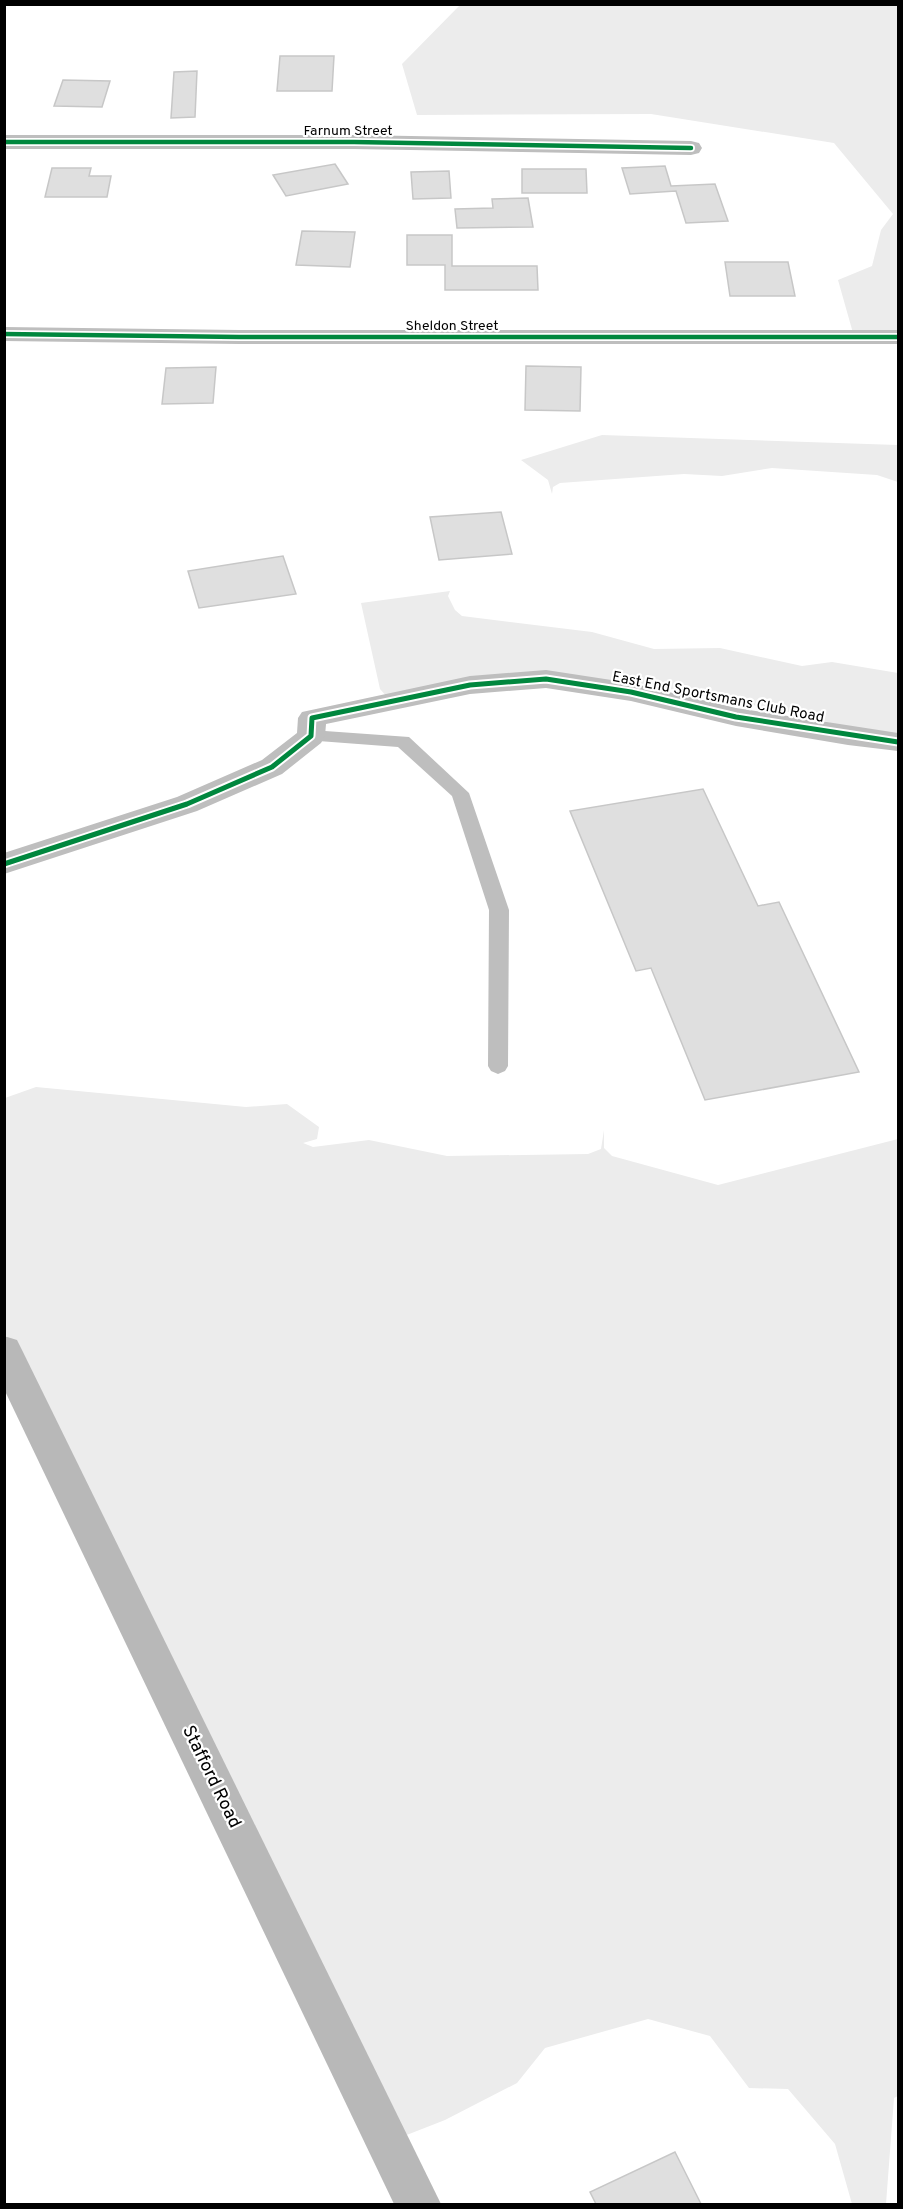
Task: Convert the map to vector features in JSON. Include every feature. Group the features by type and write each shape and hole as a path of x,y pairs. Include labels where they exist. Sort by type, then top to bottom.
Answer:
{"main road":[{"name":"Stafford Road","path":"4,1350 418,2205"}],"street":[{"name":"Farnum Street","path":"4,142 354,142 691,148"},
{"name":"Sheldon Street","path":"4,334 263,338 898,338"},
{"name":"East End Sportsmans Club Road","path":"4,864 187,804 273,767 311,736 312,718 470,685 546,679 631,692 736,717 898,742"}],"lane":[{"path":"311,736 403,741 460,794 499,910 498,1066"}],"shaded area":[{"path":"460,5 898,5 898,333 853,333 838,280 872,266 881,230 893,214 834,143 651,114 417,115 402,64"},
{"path":"602,435 898,445 898,482 877,475 772,468 722,476 684,474 560,483 553,487 552,494 548,480 521,460"},
{"path":"450,591 448,596 455,610 462,616 592,632 654,649 720,648 802,666 832,662 898,673 898,736 867,734 804,715 634,682 556,678 388,698 380,689 361,603"},
{"path":"36,1087 246,1107 287,1104 319,1127 317,1139 303,1143 313,1147 369,1140 447,1156 588,1154 601,1149 604,1130 604,1148 612,1156 718,1185 898,1139 898,2096 894,2098 886,2204 852,2204 835,2144 788,2089 749,2088 710,2036 648,2019 545,2048 517,2083 445,2120 399,2138 387,2131 5,1333 5,1098"}],"building":[{"path":"280,56 334,56 332,91 277,91"},
{"path":"197,71 195,117 171,118 174,72"},
{"path":"63,80 110,81 102,107 54,106"},
{"path":"335,164 348,184 286,196 273,175"},
{"path":"665,166 671,186 715,184 728,221 686,223 676,191 630,194 622,168"},
{"path":"52,168 91,168 89,176 111,176 107,197 45,197"},
{"path":"522,169 586,169 587,193 522,193"},
{"path":"449,171 451,198 413,199 411,172"},
{"path":"528,198 533,227 457,228 455,209 493,208 492,199"},
{"path":"302,231 355,232 350,267 296,265"},
{"path":"407,235 452,235 452,266 537,266 538,290 445,290 445,265 407,265"},
{"path":"725,262 788,262 795,296 730,296"},
{"path":"526,366 581,367 580,411 525,410"},
{"path":"216,367 213,403 162,404 166,368"},
{"path":"501,512 512,554 439,560 430,517"},
{"path":"283,556 296,594 199,608 188,571"},
{"path":"703,789 758,906 779,902 859,1072 705,1100 651,968 636,971 570,811"},
{"path":"675,2152 701,2204 596,2204 590,2192"}],"cycle path":[{"path":"4,142 354,142 691,148"},
{"path":"4,334 239,337 898,337"},
{"path":"4,864 187,804 272,767 311,736 312,718 470,685 546,679 631,692 736,717 898,742"}]}
